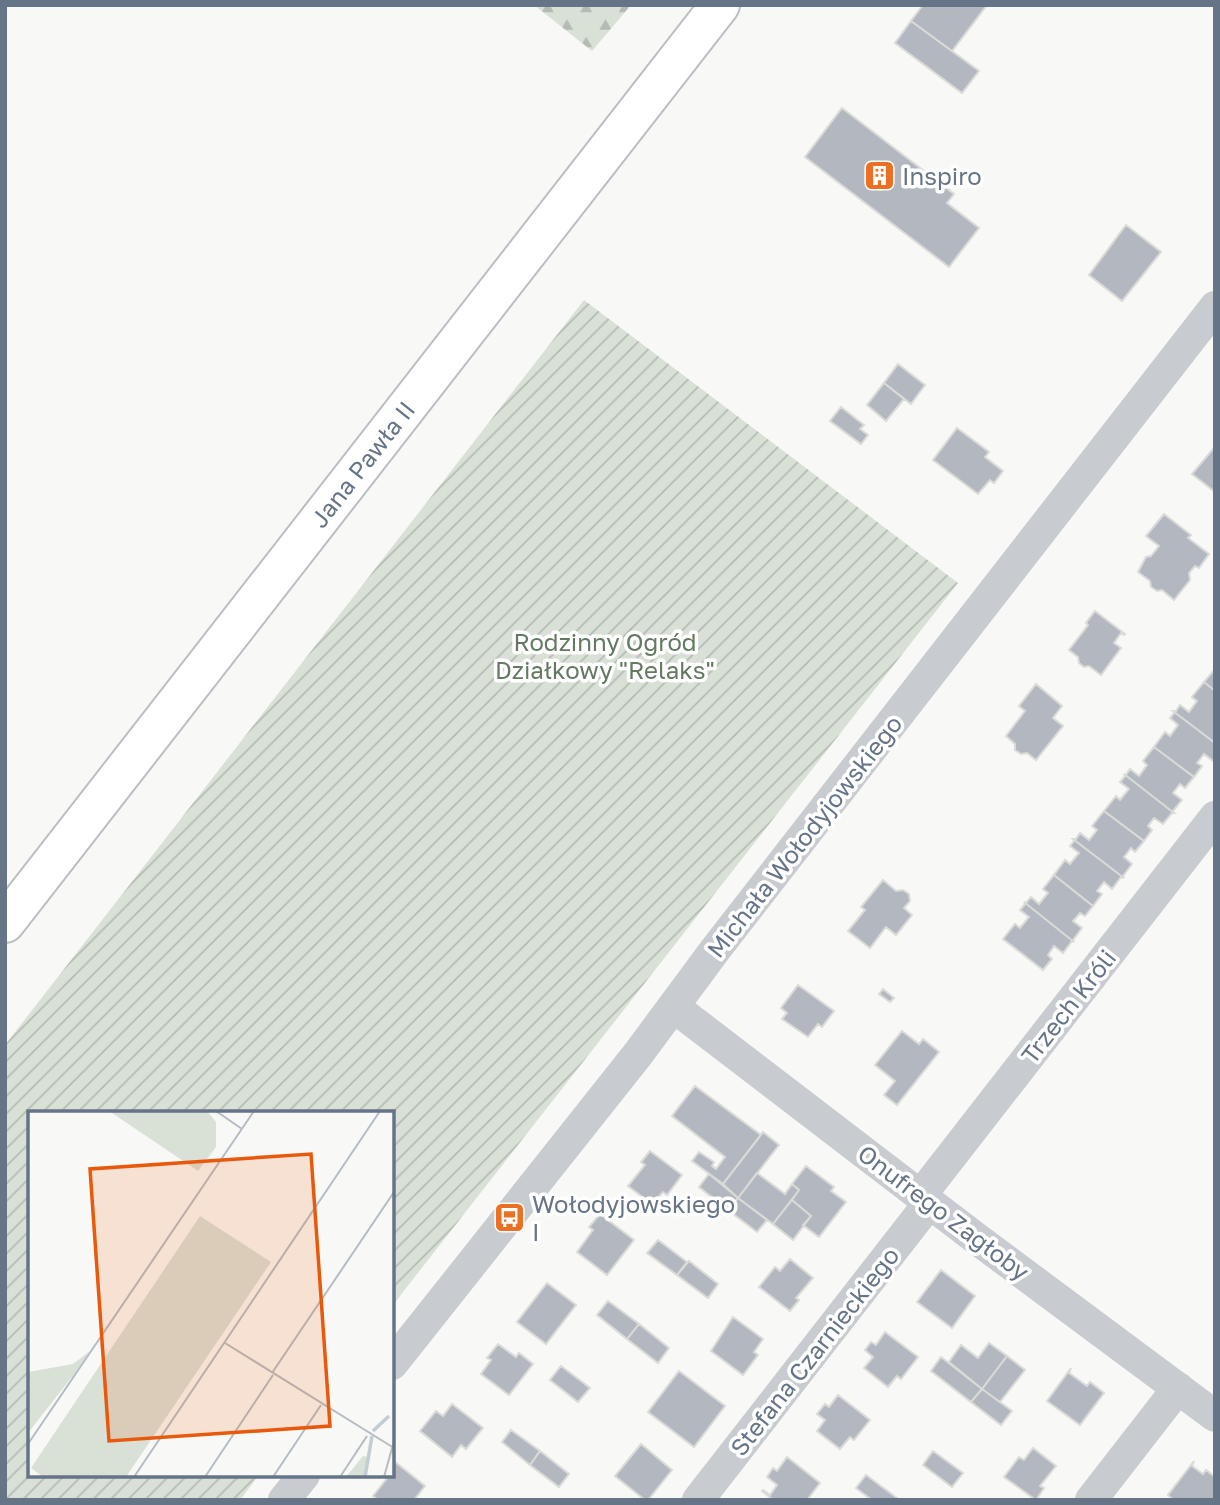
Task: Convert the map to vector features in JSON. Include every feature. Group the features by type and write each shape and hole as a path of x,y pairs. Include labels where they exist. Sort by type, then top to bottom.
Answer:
{"main road":[{"name":"Jana Pawła II","path":"5,923 720,5"}],"street":[{"name":"Michała Wołodyjowskiego","path":"394,1361 674,1007 732,928 1215,307"},
{"name":"Trzech Króli","path":"925,1198 1215,817"},
{"name":"Onufrego Zagłoby","path":"674,1007 1215,1416"},
{"name":"Stefana Czarnieckiego","path":"698,1500 925,1198"},
{"path":"1091,1500 1178,1388"},
{"path":"284,1500 302,1477"}],"green space":[{"path":"534,5 631,5 592,51"},
{"name":"Rodzinny Ogród Działkowy \"Relaks\"","path":"584,300 958,583 394,1303 394,1111 28,1111 28,1477 257,1477 240,1500 5,1500 5,1045"}],"building":[{"path":"923,5 987,5 952,51 911,21"},
{"path":"911,21 979,71 962,93 895,43"},
{"name":"Inspiro","path":"842,108 954,194 947,203 979,228 949,267 805,157"},
{"path":"1126,225 1161,252 1122,301 1089,275"},
{"path":"898,364 925,385 911,404 884,383"},
{"path":"884,383 904,399 886,421 867,405"},
{"path":"841,407 864,425 860,429 868,435 861,444 830,421"},
{"path":"957,428 989,452 985,457 1003,471 994,483 990,480 978,494 933,460"},
{"path":"1213,449 1215,450 1215,492 1192,474"},
{"path":"1164,514 1191,535 1188,538 1209,554 1199,568 1195,566 1189,573 1190,580 1174,600 1162,590 1157,591 1151,587 1150,581 1138,572 1146,557 1151,556 1159,546 1146,536"},
{"path":"1095,611 1125,634 1121,633 1114,643 1121,648 1101,675 1089,666 1084,667 1079,663 1078,657 1069,650"},
{"path":"1215,669 1215,691 1204,682"},
{"path":"1204,682 1215,691 1215,743 1173,711 1180,705 1189,712 1197,701 1192,697"},
{"path":"1036,684 1062,706 1053,718 1063,726 1036,760 1027,753 1021,754 1015,750 1015,744 1006,736 1025,711 1019,706"},
{"path":"1175,712 1215,743 1215,758 1213,761 1204,754 1197,763 1202,766 1194,777 1154,747 1165,732 1170,736 1178,725 1170,718"},
{"path":"1154,747 1194,777 1185,788 1180,784 1173,793 1182,800 1174,813 1124,774 1130,769 1139,776 1147,765 1143,761"},
{"path":"1124,774 1174,813 1163,824 1154,818 1148,826 1152,830 1144,841 1104,811 1116,796 1120,800 1129,789 1120,782"},
{"path":"1104,811 1144,841 1135,852 1131,848 1124,857 1132,864 1124,878 1073,839 1080,833 1089,840 1097,830 1092,826"},
{"path":"1073,839 1124,878 1121,877 1112,889 1104,882 1097,891 1102,894 1093,906 1054,875 1065,860 1070,864 1079,853 1070,846"},
{"path":"1054,875 1093,906 1085,916 1080,913 1073,921 1082,928 1074,942 1024,902 1031,897 1039,904 1048,893 1043,889"},
{"path":"883,880 896,891 903,890 909,894 910,901 904,908 912,915 896,935 886,927 870,948 848,931 865,910 861,907"},
{"path":"1024,902 1074,942 1072,941 1063,953 1054,946 1048,955 1052,959 1043,970 1003,939 1015,924 1020,928 1029,917 1020,910"},
{"path":"798,985 834,1011 822,1027 818,1024 808,1037 782,1019 787,1013 781,1008"},
{"path":"883,989 894,998 890,1002 879,994"},
{"path":"902,1031 919,1044 923,1039 939,1052 897,1105 884,1095 895,1081 875,1065"},
{"path":"695,1086 761,1135 723,1184 692,1161 699,1152 714,1162 712,1166 716,1169 725,1157 672,1116"},
{"path":"763,1132 779,1145 738,1198 723,1184"},
{"path":"650,1151 682,1175 667,1195 663,1192 652,1204 628,1186 645,1165 641,1162"},
{"path":"806,1166 834,1187 831,1191 846,1202 819,1237 803,1225 811,1216 792,1200 799,1190 792,1184"},
{"path":"757,1173 785,1194 792,1184 799,1190 773,1224 738,1198"},
{"path":"709,1174 738,1198 728,1210 699,1187"},
{"path":"738,1198 767,1220 757,1232 728,1210"},
{"path":"792,1200 811,1216 793,1240 773,1224"},
{"path":"600,1214 634,1240 607,1275 577,1252 593,1230 589,1227"},
{"path":"658,1240 687,1262 677,1275 647,1253"},
{"path":"790,1259 813,1278 796,1298 799,1300 790,1311 759,1287 775,1267 780,1271"},
{"path":"689,1261 718,1284 708,1298 677,1275"},
{"path":"941,1270 975,1296 952,1328 917,1302"},
{"path":"547,1283 576,1305 546,1344 517,1322"},
{"path":"608,1301 639,1324 627,1339 597,1315"},
{"path":"733,1317 763,1339 754,1352 758,1355 743,1375 711,1351"},
{"path":"639,1324 669,1348 658,1363 627,1339"},
{"path":"885,1332 918,1357 901,1379 897,1376 888,1387 864,1368 873,1357 865,1350 871,1342 876,1345"},
{"path":"989,1343 1007,1356 982,1389 949,1362 961,1345 978,1358"},
{"path":"498,1344 516,1357 519,1353 533,1364 509,1395 481,1374 491,1360 487,1358"},
{"path":"1007,1356 1025,1370 1000,1402 982,1389"},
{"path":"941,1357 982,1389 971,1402 931,1371"},
{"path":"561,1366 590,1388 578,1402 550,1380"},
{"path":"1071,1368 1069,1373 1087,1386 1090,1382 1104,1393 1080,1425 1047,1401"},
{"path":"679,1371 725,1406 694,1447 648,1412"},
{"path":"982,1389 1012,1411 1001,1425 971,1402"},
{"path":"838,1395 870,1420 854,1440 850,1437 840,1449 817,1431 825,1420 817,1414 825,1404 829,1407"},
{"path":"452,1404 483,1428 466,1449 461,1445 452,1457 420,1431 436,1411 443,1416"},
{"path":"511,1430 540,1451 530,1465 502,1442"},
{"path":"641,1444 672,1470 648,1500 615,1476"},
{"path":"1033,1448 1056,1466 1040,1486 1044,1488 1036,1500 1004,1477 1019,1457 1024,1460"},
{"path":"540,1451 569,1474 559,1487 530,1465"},
{"path":"933,1451 963,1473 952,1487 923,1465"},
{"path":"787,1457 820,1483 807,1500 773,1500 762,1491 770,1495 777,1485 767,1477 773,1468 777,1471"},
{"path":"394,1461 425,1486 414,1500 378,1500 373,1496 388,1477 394,1477"},
{"path":"1194,1461 1192,1466 1203,1474 1206,1470 1215,1477 1215,1500 1173,1500 1168,1495"},
{"path":"866,1475 897,1498 896,1500 872,1500 856,1488"}],"place":[{"name":"Inspiro","path":"879,175"},
{"name":"Wołodyjowskiego I","path":"509,1217"}]}
